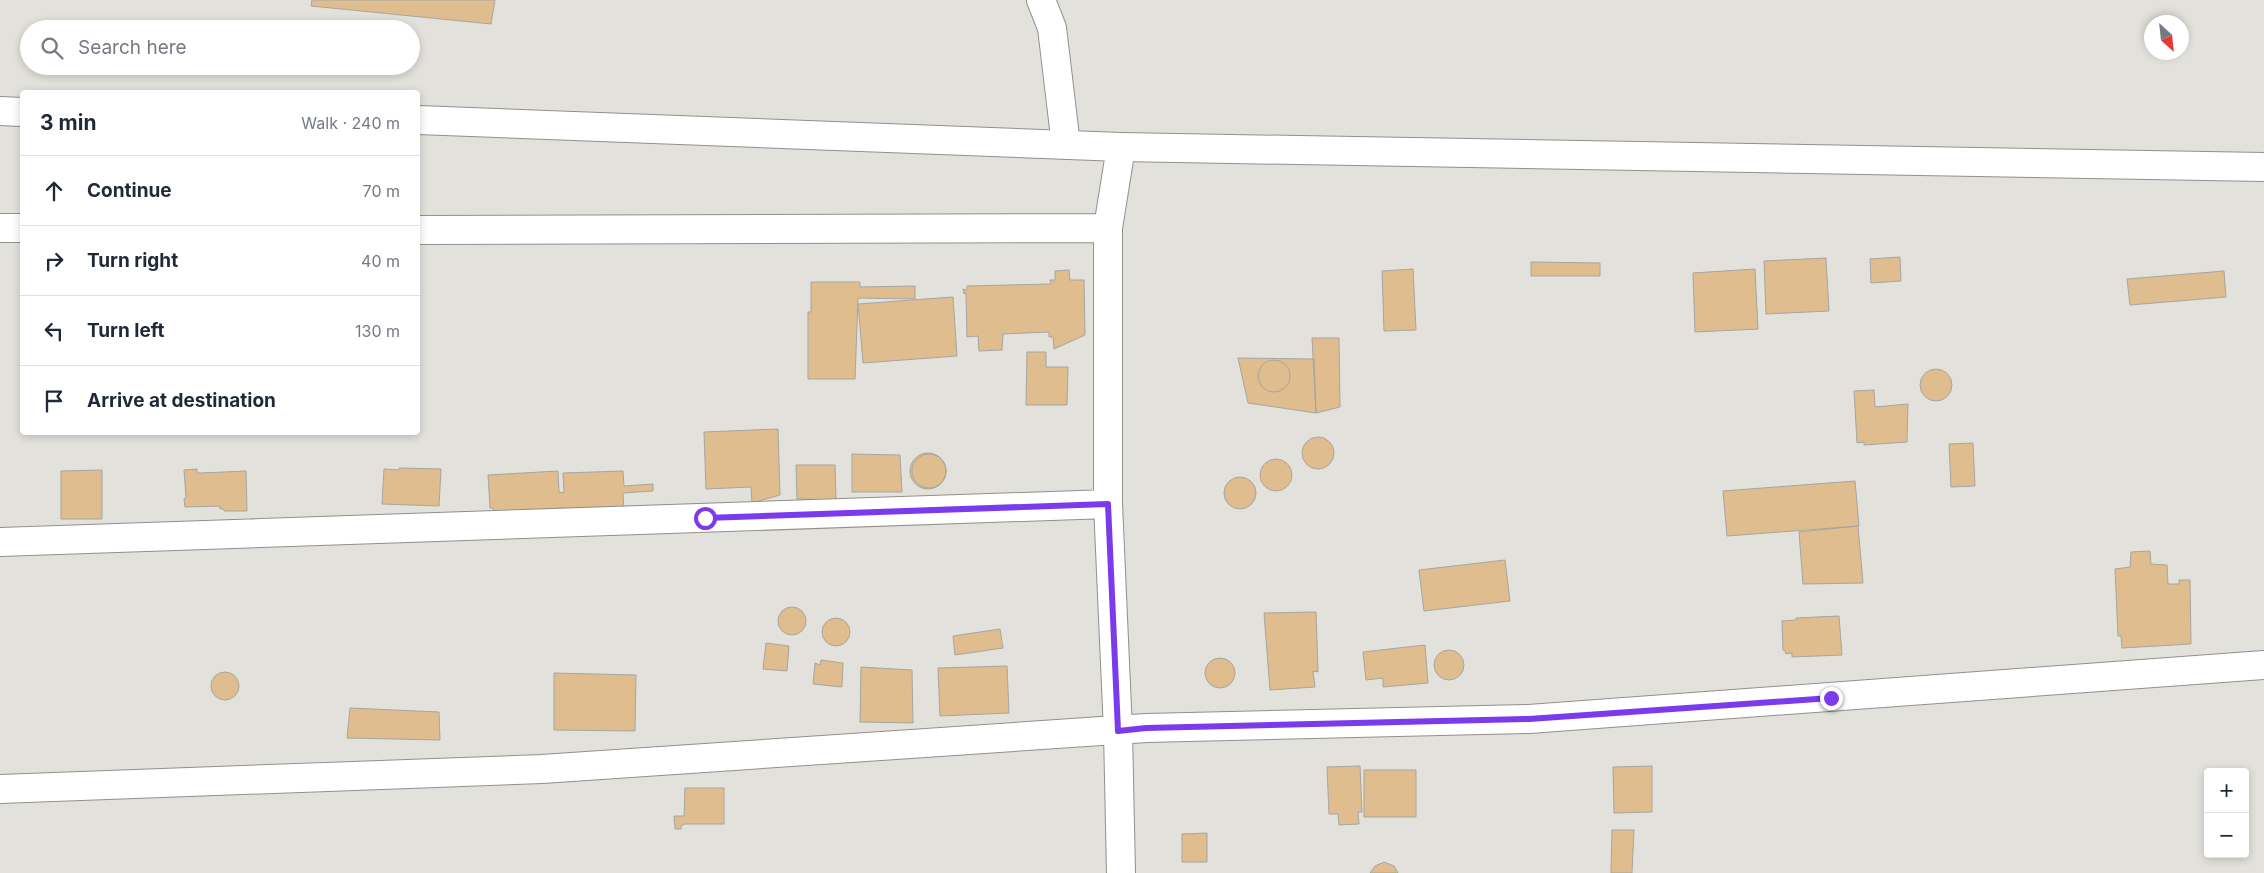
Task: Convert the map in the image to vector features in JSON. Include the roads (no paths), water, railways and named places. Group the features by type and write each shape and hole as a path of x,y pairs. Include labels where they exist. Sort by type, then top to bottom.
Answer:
{"street":[{"path":"1041,0 1052,28 1066,145"},
{"path":"0,111 20,112"},
{"path":"420,120 1121,147 2264,167"},
{"path":"1121,147 1108,228 1108,504 1118,731 1121,873"},
{"path":"0,228 20,228"},
{"path":"420,230 1108,228"},
{"path":"0,542 1108,504"},
{"path":"0,788 535,770 1146,728 1529,719 2264,666"}]}
